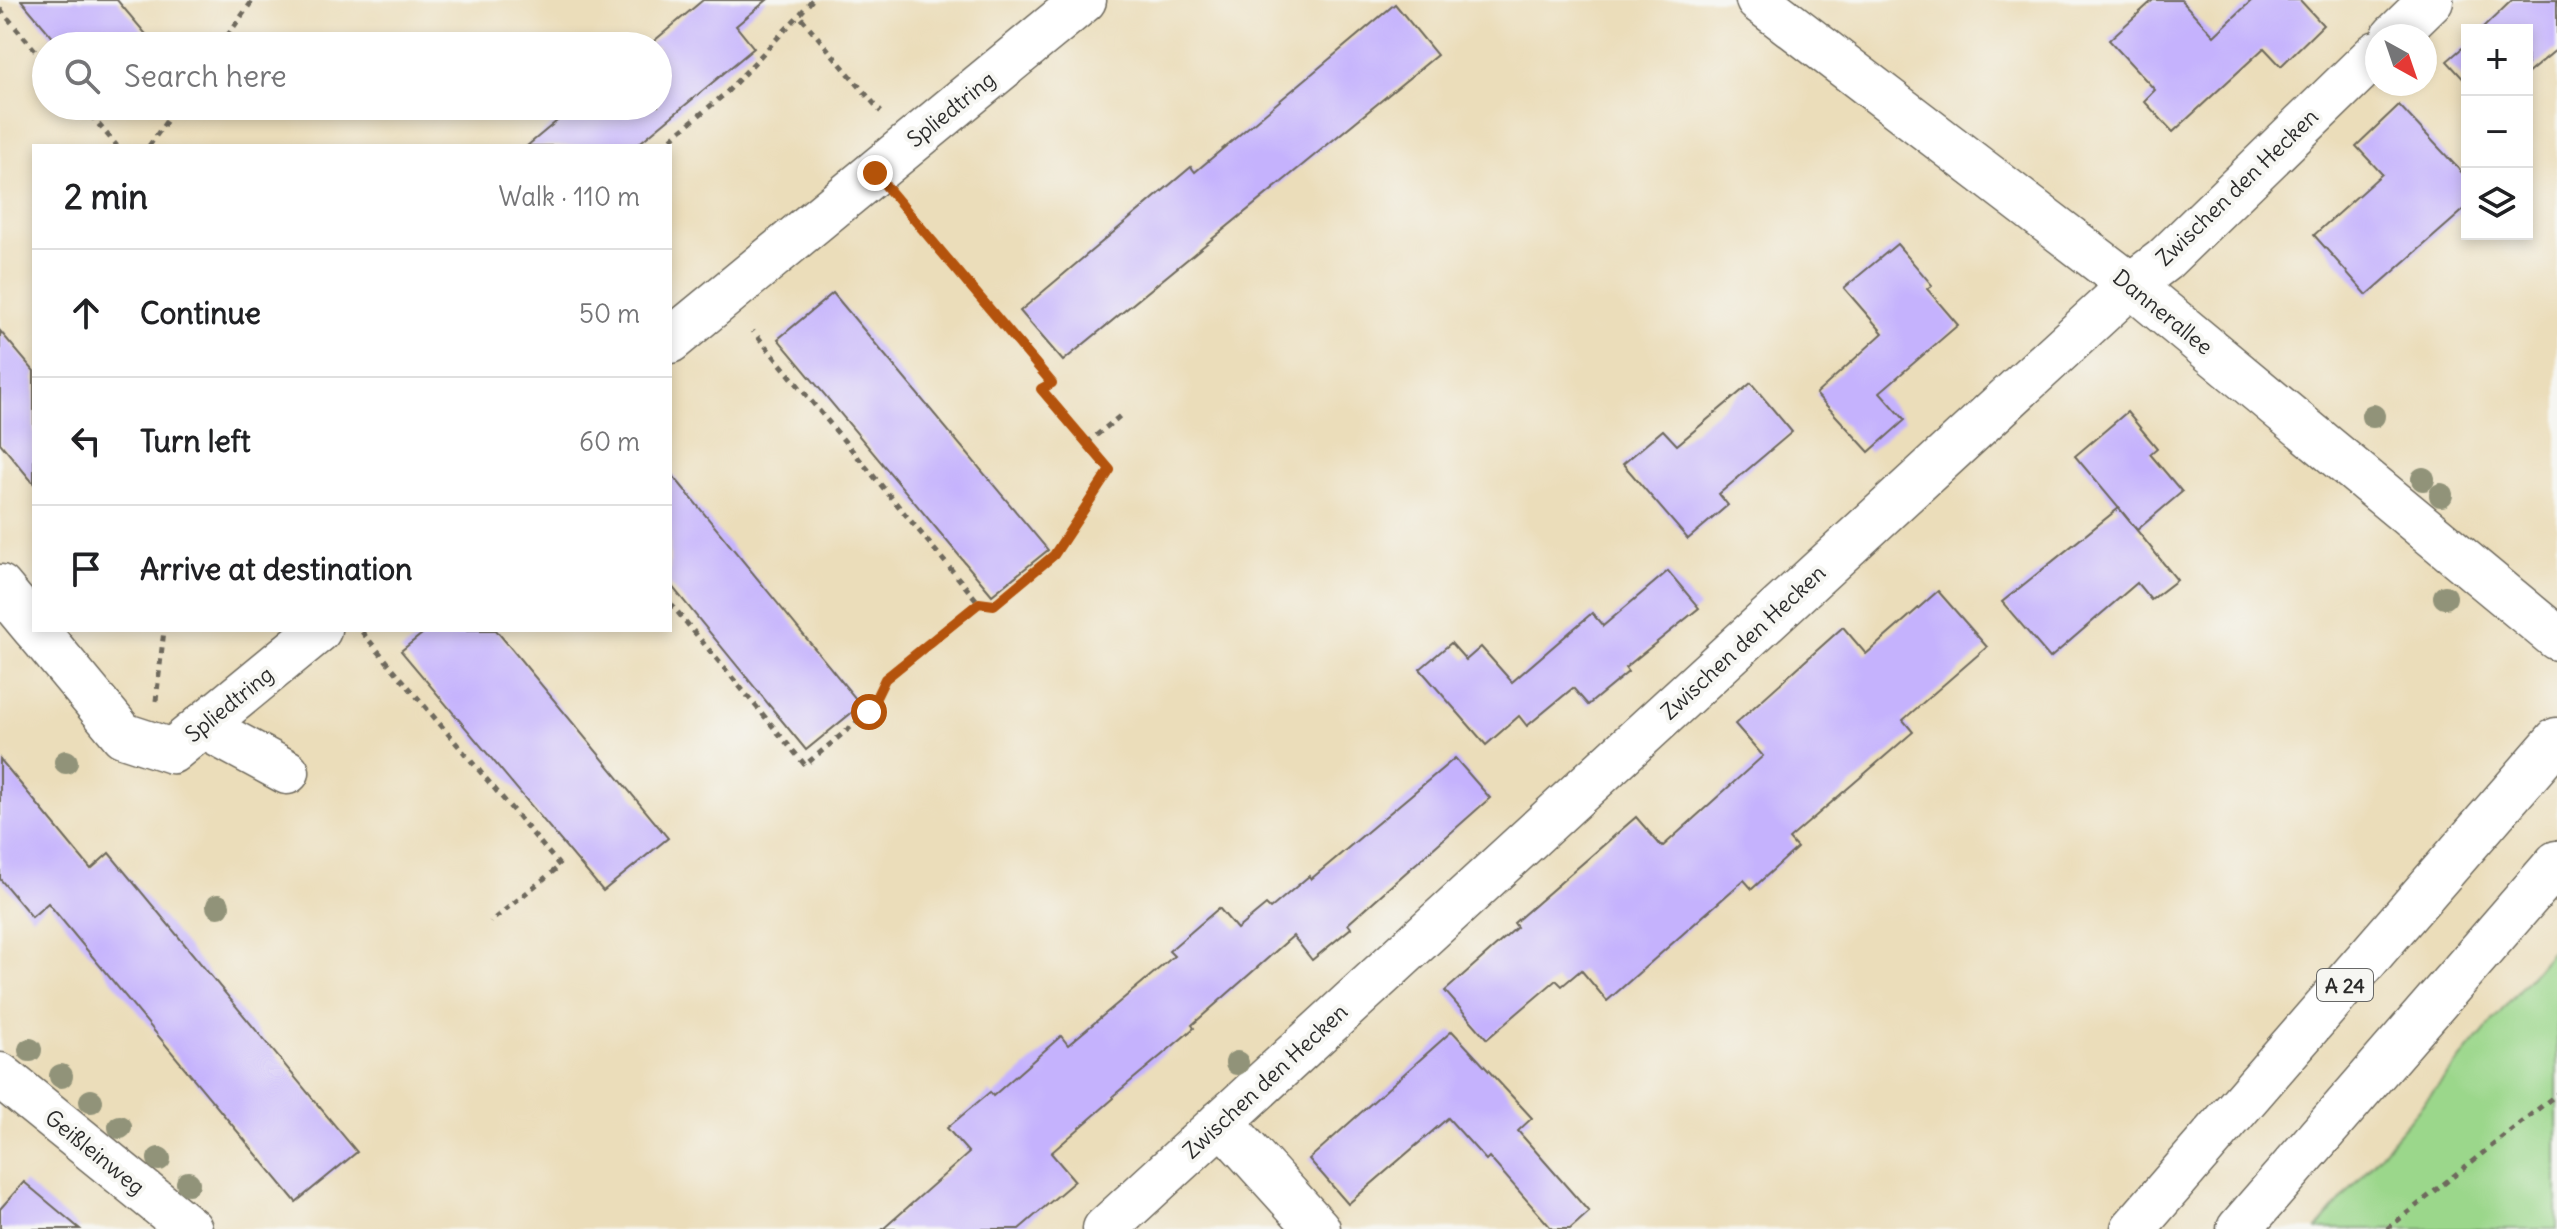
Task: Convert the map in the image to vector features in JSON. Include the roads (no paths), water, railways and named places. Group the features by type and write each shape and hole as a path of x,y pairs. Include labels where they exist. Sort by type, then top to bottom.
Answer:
{"main road":[{"name":"Spliedtring","path":"672,339 1084,0"},
{"name":"Dannerallee","path":"1758,0 2131,285 2544,628"},
{"path":"2406,24 2431,0"},
{"name":"Zwischen den Hecken","path":"1105,1229 2131,285 2164,260 2365,65"},
{"name":"Spliedtring","path":"0,587 32,625"},
{"name":"Spliedtring","path":"37,632 123,735 172,751 317,632"},
{"path":"202,726 287,772"},
{"name":"A 24","path":"2133,1229 2557,740"},
{"path":"2239,1229 2557,863"},
{"name":"Geißleinweg","path":"0,1075 190,1229"},
{"path":"1221,1122 1318,1229"}]}
